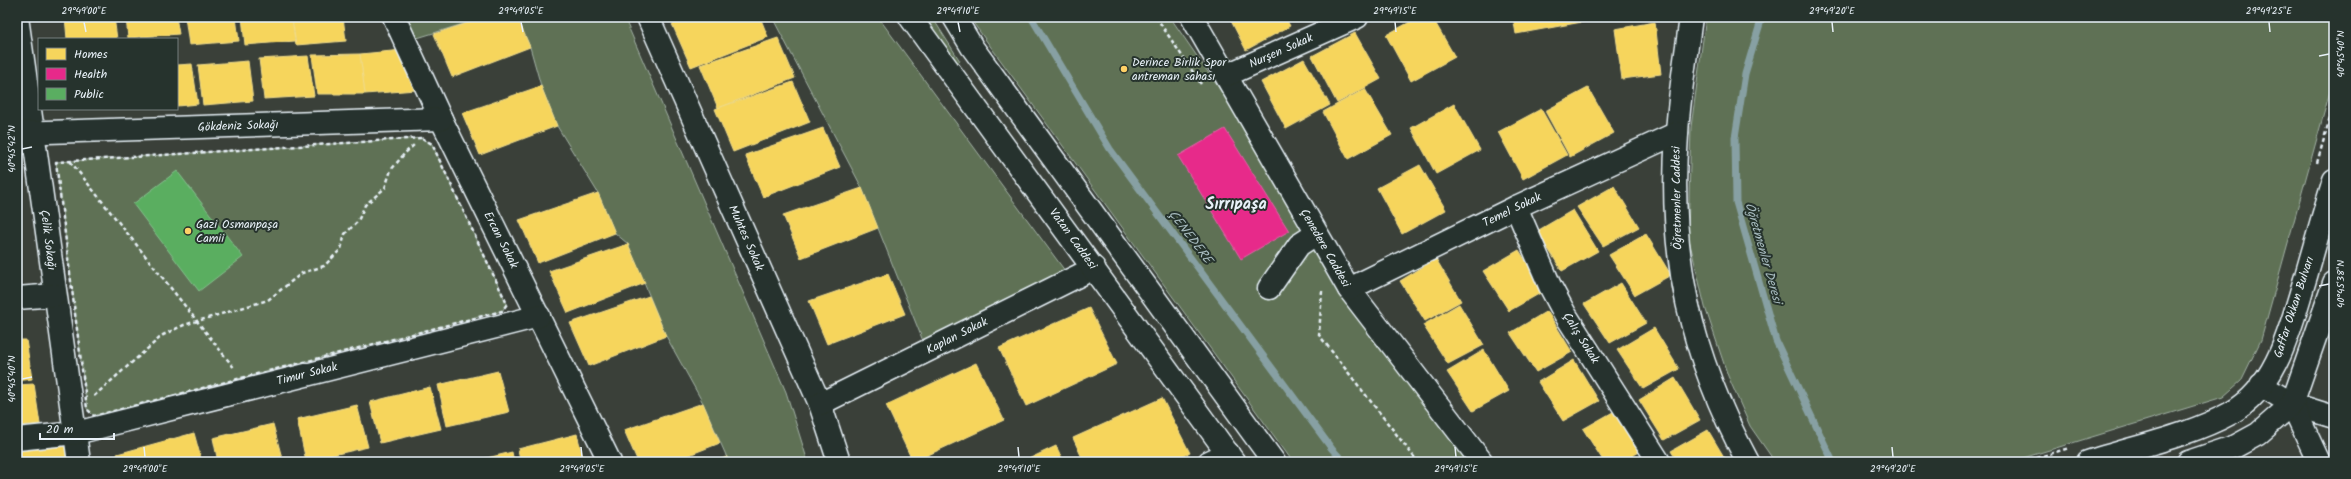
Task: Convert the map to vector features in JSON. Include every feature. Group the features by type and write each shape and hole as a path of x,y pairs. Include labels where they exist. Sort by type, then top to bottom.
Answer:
{"street":[{"name":"Ercan Sokak","path":"394,17 441,119 610,462"},
{"name":"Muhtes Sokak","path":"648,17 820,404 839,462"},
{"name":"Vatan Caddesi","path":"910,17 1094,268 1224,459"},
{"path":"954,17 976,53 1274,462"},
{"name":"Çenedere Caddesi","path":"1192,17 1227,75 1349,290 1482,462"},
{"name":"Nurşen Sokak","path":"1227,75 1357,17"},
{"name":"Öğretmenler Caddesi","path":"1691,17 1677,133 1675,222 1678,257 1691,324 1712,388 1748,462"},
{"name":"Çelik Sokağı","path":"18,30 26,133 56,295 79,462"},
{"name":"Gökdeniz Sokağı","path":"26,133 441,119"},
{"name":"Temel Sokak","path":"1349,290 1516,207 1677,133"},
{"name":"Gaffar Okkan Bulvarı","path":"2082,454 2200,427 2232,412 2254,395 2279,357 2290,330 2334,180"},
{"name":"Çalış Sokak","path":"1516,207 1550,286 1565,314 1659,462"},
{"path":"1269,288 1300,245 1316,234"},
{"name":"Kaplan Sokak","path":"820,404 1094,268"},
{"path":"2188,462 2236,446 2258,434 2292,404 2334,284"},
{"path":"17,298 56,295"},
{"name":"Timur Sokak","path":"17,439 76,433 539,316"},
{"path":"2261,385 2292,404 2334,417"},
{"path":"2292,404 2319,462"}],"path":[{"path":"2316,165 2334,104"},
{"path":"86,402 163,335 196,321 268,300 302,273 324,266 341,249 344,234 358,221 365,205 385,188 391,170 404,153 422,138"},
{"path":"422,138 432,144 507,304 502,311 94,416 87,409 56,162 422,138"},
{"path":"70,161 241,378"},
{"path":"2023,462 2082,454"}],"green space":[{"path":"394,17 486,17 404,42"},
{"path":"517,17 624,17 786,392 808,462 729,462 703,403 666,336 628,244 615,233 598,193 557,126 541,86 530,47"},
{"path":"772,17 878,17 1071,279 927,351 862,188"},
{"path":"918,17 932,17 960,61 952,67"},
{"path":"969,17 1170,17 1476,462 1293,462"},
{"path":"1706,17 2334,17 2334,77 2261,340 2241,381 2223,397 2010,462 1775,462 1750,426 1728,376 1705,307 1688,235 1691,127"},
{"path":"422,138 432,144 507,304 502,311 94,416 87,409 56,162"}],"building: Homes":[{"path":"65,17 114,17 117,38 67,38"},
{"path":"126,17 176,17 179,34 128,38"},
{"path":"185,17 236,17 239,41 189,45"},
{"path":"242,17 292,17 295,41 245,45"},
{"path":"292,17 343,17 346,41 296,45"},
{"path":"486,17 517,17 530,47 452,77 434,34"},
{"path":"694,17 760,17 768,37 691,67 672,24"},
{"path":"1229,17 1285,17 1290,26 1246,50"},
{"path":"1419,17 1432,17 1455,57 1411,81 1386,35"},
{"path":"1513,17 1604,17 1604,18 1516,34"},
{"path":"1655,22 1661,74 1622,79 1615,29"},
{"path":"1355,33 1381,79 1337,103 1312,56"},
{"path":"778,38 795,78 718,108 700,65"},
{"path":"403,50 416,90 365,94 360,54"},
{"path":"360,54 365,94 317,94 312,55"},
{"path":"308,56 314,96 264,99 259,59"},
{"path":"1304,59 1330,105 1286,129 1261,82"},
{"path":"248,61 253,101 203,105 198,65"},
{"path":"192,64 198,104 178,106 178,65"},
{"path":"793,82 810,122 733,152 715,109"},
{"path":"541,86 557,126 480,155 462,113"},
{"path":"1588,88 1614,133 1570,157 1545,111"},
{"path":"1365,89 1392,135 1348,159 1323,112"},
{"path":"1454,104 1480,150 1436,174 1411,128"},
{"path":"1541,109 1567,155 1523,179 1498,132"},
{"path":"823,128 840,167 763,197 745,155"},
{"path":"1420,165 1446,210 1402,234 1377,188"},
{"path":"1614,186 1639,227 1603,246 1577,207"},
{"path":"862,188 878,228 801,258 783,215"},
{"path":"598,193 615,233 538,263 519,220"},
{"path":"1573,210 1598,251 1562,271 1537,231"},
{"path":"1646,234 1671,275 1635,295 1609,255"},
{"path":"628,244 645,283 568,313 549,271"},
{"path":"1519,250 1544,291 1509,311 1483,271"},
{"path":"1436,259 1461,301 1425,321 1400,281"},
{"path":"888,274 905,314 827,344 809,301"},
{"path":"1621,283 1646,323 1610,343 1584,304"},
{"path":"649,296 666,336 589,366 570,323"},
{"path":"1459,304 1484,345 1448,364 1423,325"},
{"path":"1089,308 1117,364 1026,406 999,348"},
{"path":"1547,311 1572,352 1536,372 1510,333"},
{"path":"1654,328 1679,369 1643,389 1617,350"},
{"path":"17,340 26,340 32,379 17,381"},
{"path":"1484,350 1509,391 1473,411 1447,372"},
{"path":"1574,360 1599,401 1563,421 1538,382"},
{"path":"976,363 1004,420 913,462 886,405"},
{"path":"498,371 509,412 447,426 438,385"},
{"path":"1675,378 1700,420 1664,440 1639,400"},
{"path":"34,384 40,424 17,426 17,385"},
{"path":"430,387 441,429 380,443 370,402"},
{"path":"1162,398 1190,453 1172,462 1084,462 1073,438"},
{"path":"703,403 720,443 671,462 638,462 624,430"},
{"path":"357,405 368,447 306,461 297,419"},
{"path":"1620,408 1645,449 1621,462 1604,462 1583,429"},
{"path":"273,424 283,462 218,462 213,438"},
{"path":"1708,430 1727,462 1678,462 1671,451"},
{"path":"194,433 202,462 119,462 117,454"},
{"path":"577,434 584,462 520,462 518,449"},
{"path":"65,441 68,462 17,462 17,444"},
{"path":"1056,446 1064,462 1022,462"},
{"path":"512,452 514,462 470,462"},
{"path":"727,457 729,462 713,462"}],"building: Health":[{"path":"1225,129 1289,231 1241,259 1178,156"}],"building: Public":[{"name":"Gazi Osmanpaşa Camii","path":"177,171 243,257 199,291 133,204"}],"waterway":[{"name":"ÇENEDERE","path":"1031,17 1110,149 1332,449 1344,462"},
{"name":"Öğretmenler Deresi","path":"1762,17 1745,74 1735,138 1736,202 1776,341 1833,462"}],"place":[{"name":"Derince Birlik Spor antreman sahası","path":"1124,69"},
{"name":"Gazi Osmanpaşa Camii","path":"188,231"}],"district":[{"name":"Sırrıpaşa","path":"1236,204"}]}
